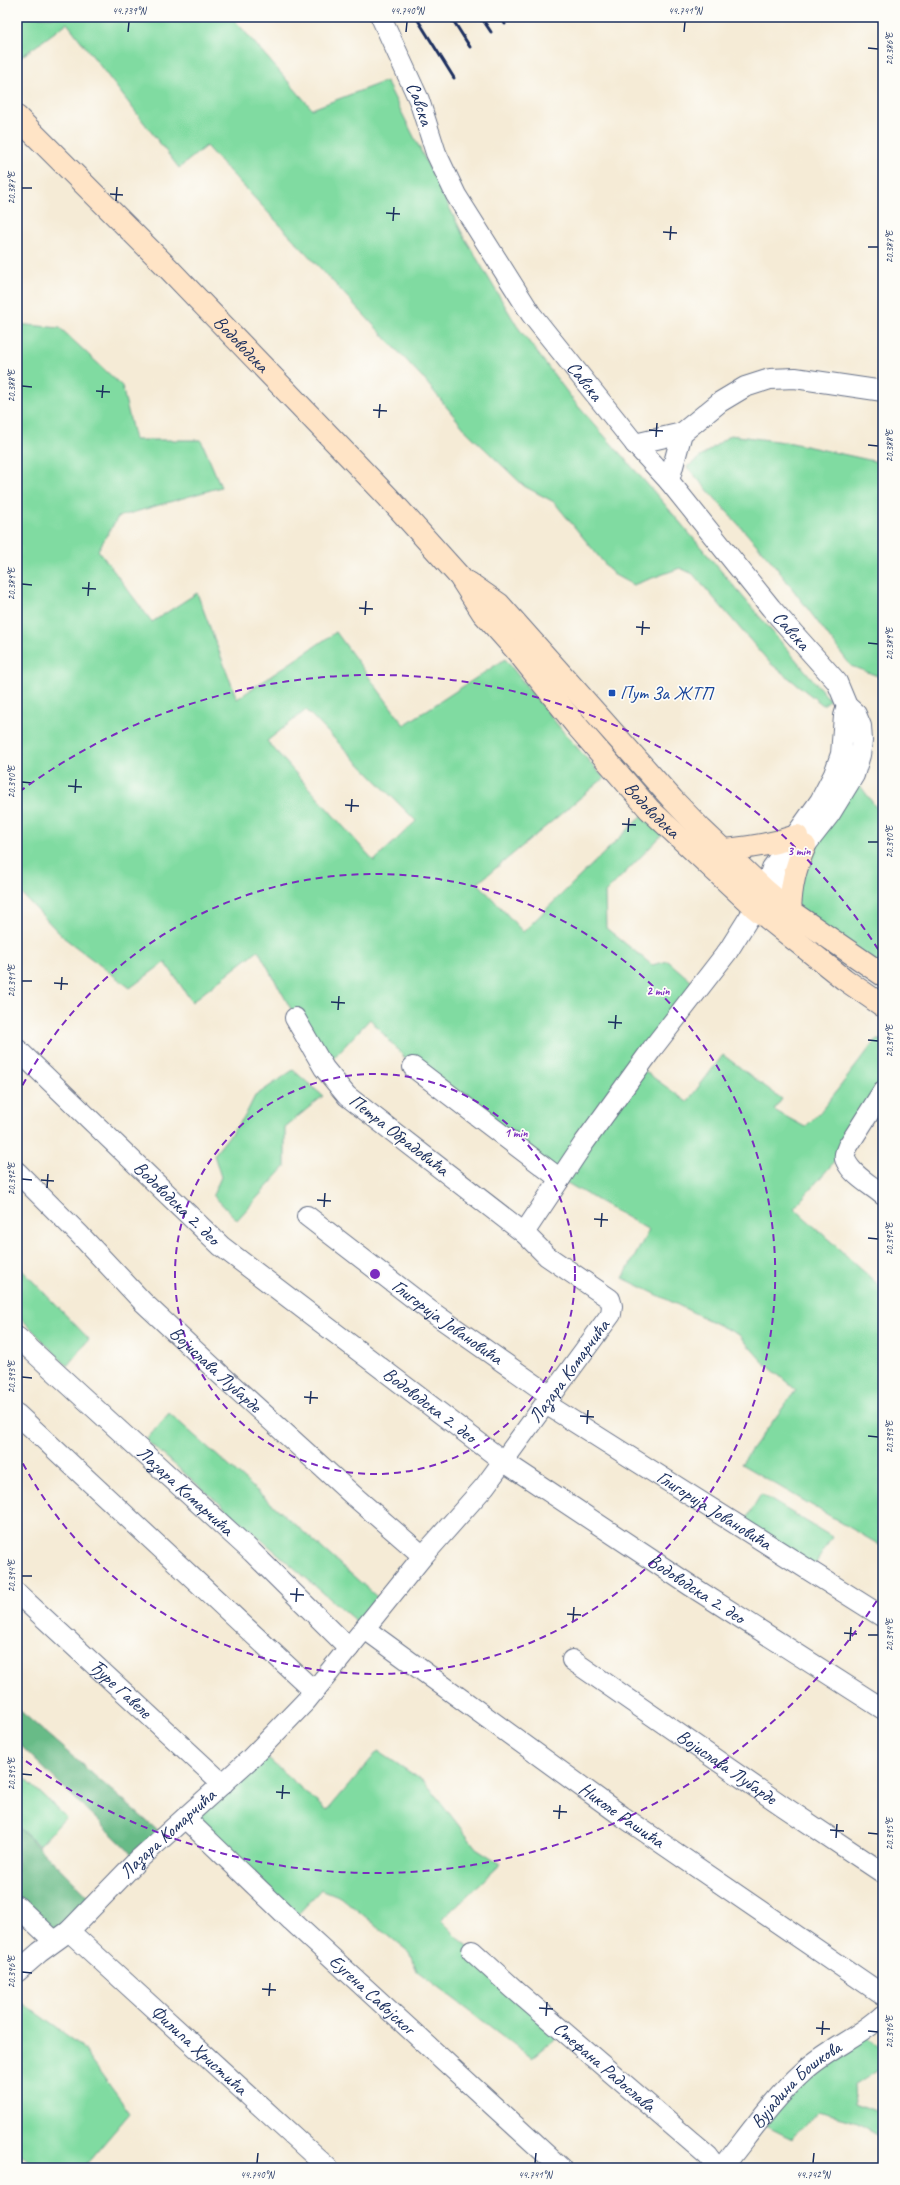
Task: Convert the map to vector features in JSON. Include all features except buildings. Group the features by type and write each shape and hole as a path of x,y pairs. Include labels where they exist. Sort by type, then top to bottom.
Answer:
{"main road":[{"name":"Водоводска","path":"17,117 168,268 388,497 460,577 483,613 516,650 576,725 649,809 760,899 844,979 883,1006"},
{"name":"Водоводска","path":"460,577 499,604 673,800 724,850 760,899 790,911 883,975"},
{"path":"724,850 754,848 801,841 791,885 790,911"}],"street":[{"name":"Савска","path":"382,17 419,100 436,153 456,195 531,314 635,444 669,482 771,608 838,682 847,706 856,714 861,726 860,755 854,775 844,794 801,841 783,878 760,899"},
{"path":"635,444 682,433 720,402 745,387 770,379 795,378 883,391"},
{"path":"669,482 682,433"},
{"path":"524,1233 560,1179 652,1049 728,951 760,899"},
{"name":"Петра Обрадовића","path":"295,1018 324,1068 347,1096 524,1233"},
{"name":"Водоводска 2. део","path":"17,1049 221,1246 502,1461 691,1586 883,1708"},
{"path":"413,1067 560,1179"},
{"path":"883,1091 844,1154 845,1160 853,1170 883,1195"},
{"name":"Војислава Лубарде","path":"17,1172 80,1235 143,1302 354,1497 423,1556"},
{"name":"Глигорија Јовановића","path":"307,1216 548,1400 883,1617"},
{"name":"Лазара Комарчића","path":"17,1972 62,1936 138,1860 250,1759 314,1691 423,1556 480,1492 605,1323 611,1314 612,1306 610,1299 547,1256 524,1233"},
{"name":"Лазара Комарчића","path":"17,1337 252,1552 350,1648"},
{"path":"17,1414 314,1691"},
{"name":"Ђуре Гавеле","path":"17,1593 223,1784"},
{"name":"Николе Рашића","path":"365,1629 622,1816 883,1995"},
{"name":"Војислава Лубарде","path":"572,1660 782,1806 883,1873"},
{"name":"Еугена Савојског","path":"185,1818 292,1921 561,2168"},
{"name":"Филипа Христића","path":"17,1906 62,1936 328,2168"},
{"name":"Стефана Радослава","path":"472,1951 515,1990 708,2156 717,2168"},
{"name":"Вујадина Бошкова","path":"722,2168 780,2095 803,2071 864,2032 883,2015"}],"green space":[{"path":"17,17 232,17 312,109 386,81 463,235 517,326 577,405 656,494 830,700 823,705 770,663 693,574 680,568 633,585 613,574 554,502 524,486 467,432 423,378 206,146 179,168 67,23 17,60"},
{"path":"17,324 60,328 122,386 135,440 201,440 221,487 118,517 98,550 152,622 197,593 237,699 336,632 404,725 505,659 565,734 604,778 478,883 523,932 649,809 669,828 605,893 606,928 652,965 668,961 699,988 639,1067 687,1102 723,1055 782,1099 774,1110 805,1127 821,1111 876,1040 883,1040 883,1095 848,1146 794,1208 883,1289 883,1547 741,1464 796,1390 762,1361 739,1335 623,1278 649,1230 560,1179 413,1067 370,1019 324,1068 258,950 192,1002 165,962 130,988 63,937 17,889","holes":["306,710 416,821 374,861 267,741"]},
{"path":"730,435 792,443 883,463 883,678 851,666 773,563 687,467"},
{"path":"846,766 883,817 883,975 790,911"},
{"path":"293,1070 323,1096 285,1127 285,1167 237,1220 213,1195 221,1177 214,1155 245,1116 255,1096"},
{"path":"17,1265 89,1339 67,1366 17,1314"},
{"path":"169,1413 385,1604 365,1629 146,1440"},
{"path":"761,1494 832,1537 811,1571 741,1528"},
{"path":"17,1708 165,1837 138,1860 17,1742"},
{"path":"258,1750 327,1811 378,1751 426,1783 476,1848 501,1864 441,1920 472,1951 565,2031 532,2058 417,1971 410,1953 341,1897 321,1889 292,1921 185,1818"},
{"path":"17,1771 66,1817 39,1846 17,1826"},
{"path":"17,1826 96,1904 54,1941 17,1906"},
{"path":"17,1999 80,2045 130,2113 83,2168 36,2168 17,2150"},
{"path":"864,2032 883,2053 883,2066 854,2085 855,2103 883,2114 883,2137 852,2120 818,2111 792,2139 758,2122"}],"railway":[{"path":"416,17 454,78"},
{"path":"451,17 470,47"},
{"path":"481,17 491,32"},
{"path":"500,17 505,24"}],"place":[{"name":"Пут За ЖТП","path":"612,693"}]}
